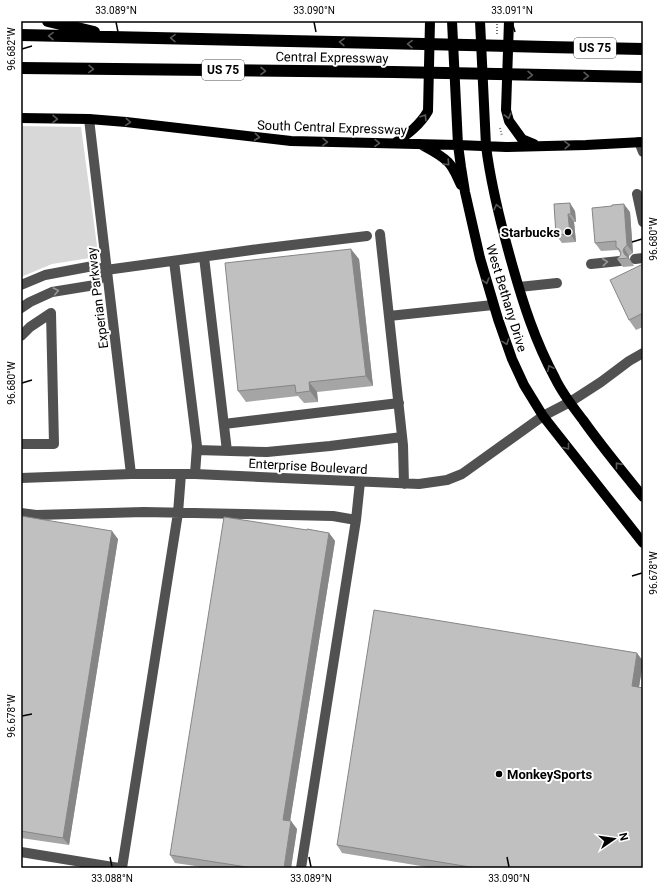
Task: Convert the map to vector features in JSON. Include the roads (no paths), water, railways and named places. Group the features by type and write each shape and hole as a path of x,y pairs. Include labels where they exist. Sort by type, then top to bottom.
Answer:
{"highway":[{"path":"48,21 118,38"},
{"name":"Central Expressway","path":"21,35 643,49"},
{"name":"Central Expressway","path":"21,68 393,72 643,77"}],"main road":[{"path":"395,143 418,126 428,111 430,21"},
{"name":"West Bethany Drive","path":"452,21 458,145 465,192 480,258 512,359 524,385 543,416 643,543"},
{"name":"West Bethany Drive","path":"480,21 486,146 495,199 519,287 537,341 555,379 570,402 643,497"},
{"path":"509,21 506,110 509,121 522,139 538,146"},
{"name":"South Central Expressway","path":"21,118 89,119 292,141 506,147 641,142"},
{"path":"420,144 448,162 465,192"}],"street":[{"name":"Experian Parkway","path":"89,119 131,474"},
{"path":"641,142 643,152"},
{"path":"637,194 643,222"},
{"path":"380,234 399,403 404,484"},
{"path":"21,285 46,275 93,266 106,270 367,236"},
{"path":"204,257 227,451"},
{"path":"174,261 197,450 195,474"},
{"path":"591,264 620,261"},
{"path":"21,308 52,292 95,285 106,270"},
{"path":"33,280 41,297"},
{"path":"519,287 557,282"},
{"path":"390,316 494,305"},
{"path":"21,336 30,327 51,313 54,444 21,444"},
{"name":"Enterprise Boulevard","path":"21,478 131,474 195,474 404,484 419,484 447,480 462,474 543,416 570,402 643,353"},
{"path":"224,424 399,403"},
{"path":"197,450 267,452 402,437"},
{"path":"21,852 121,868 178,513 181,474"},
{"path":"301,868 356,520 360,482"},
{"path":"21,513 36,515 144,512 333,516 356,520"}],"place":[{"name":"Starbucks","path":"568,232"},
{"name":"MonkeySports","path":"499,774"}]}
